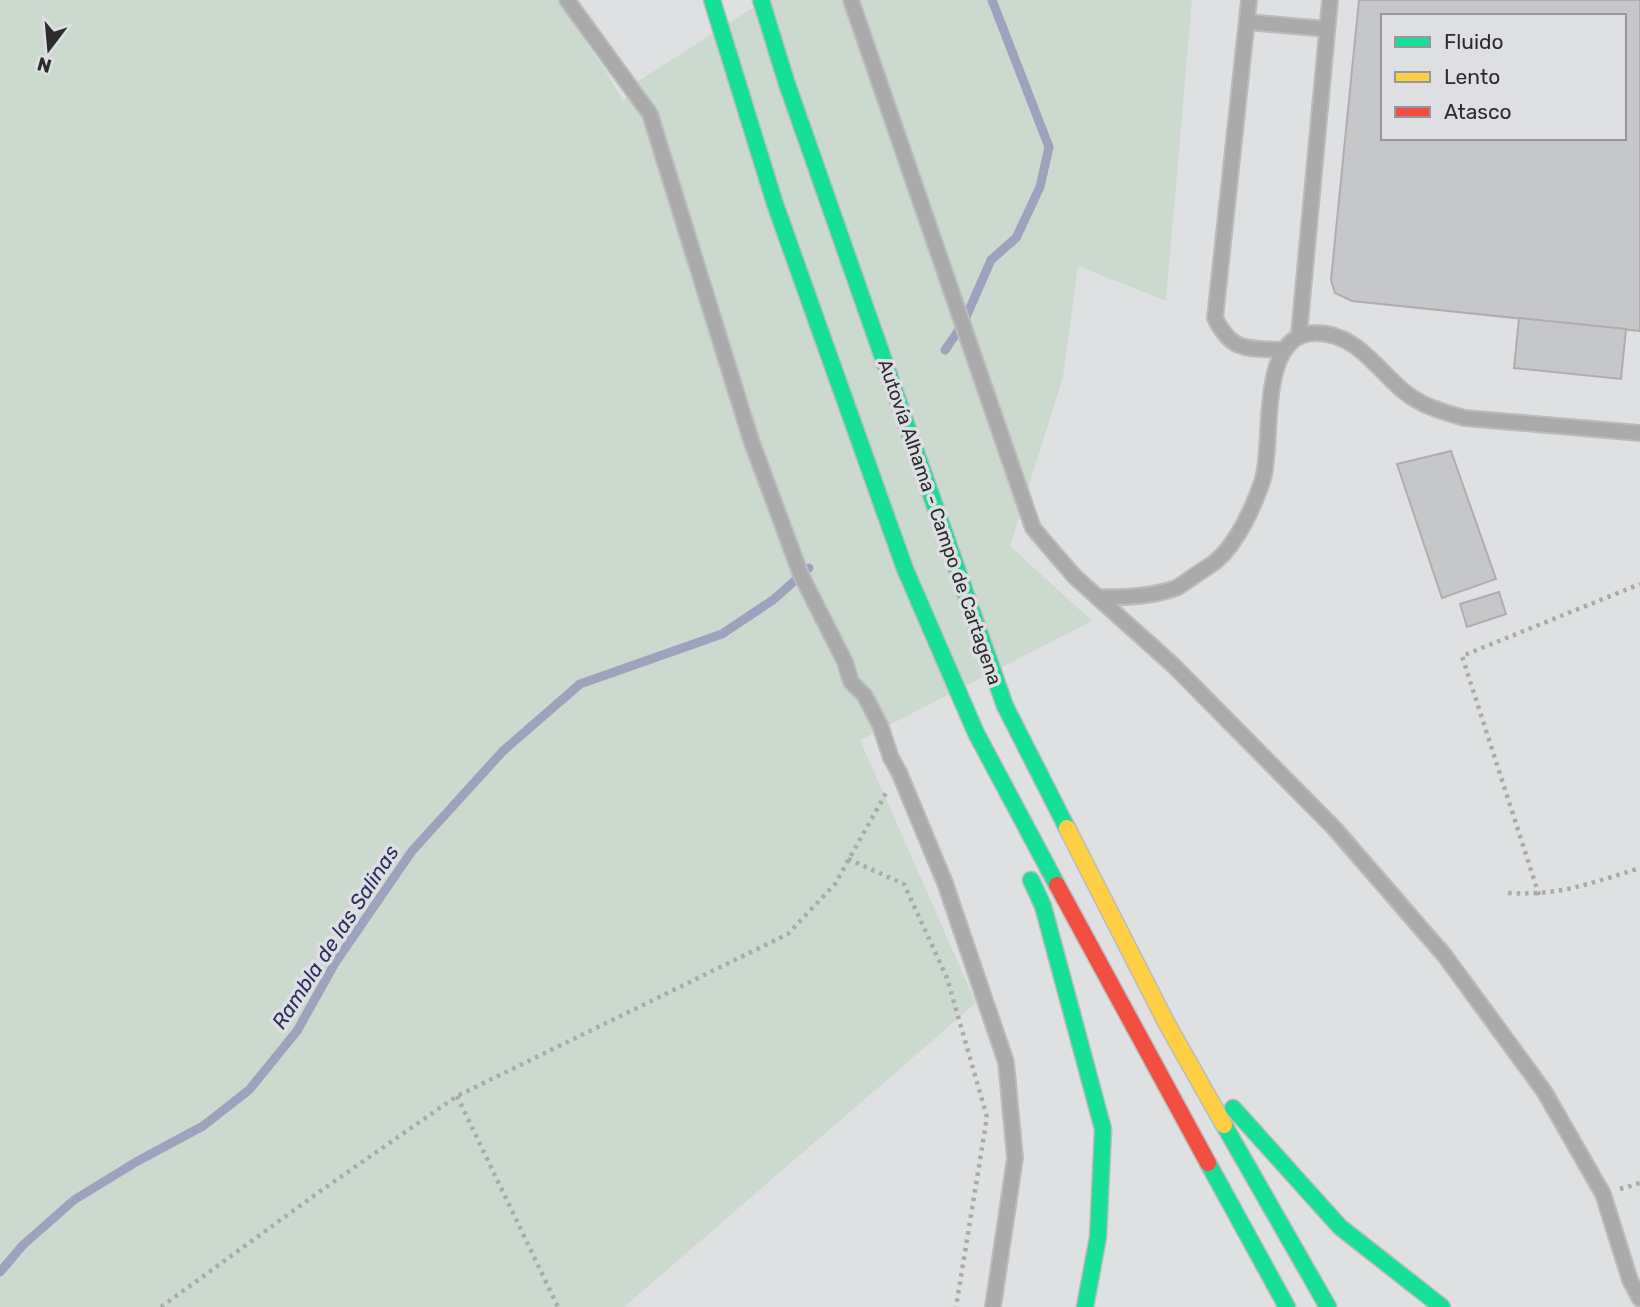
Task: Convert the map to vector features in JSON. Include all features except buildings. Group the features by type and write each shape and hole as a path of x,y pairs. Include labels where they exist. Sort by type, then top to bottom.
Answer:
{"highway":[{"name":"Autovía Alhama - Campo de Cartagena","path":"712,0 775,204 905,569 976,733 1287,1307"},
{"name":"Autovía Alhama - Campo de Cartagena","path":"761,0 787,84 1004,706 1167,1024"},
{"path":"976,733 976,763 993,799"},
{"path":"1027,871 1043,906 1103,1129 1098,1237 1085,1307"},
{"path":"1167,1024 1328,1307"},
{"path":"1167,1024 1240,1116 1340,1227 1442,1307"}],"lane":[{"path":"567,0 650,114 751,440 801,575 845,662 851,682 865,696 880,725 891,758 945,883 1006,1062 1015,1158 993,1307"},
{"path":"851,0 1033,528 1073,576 1174,666 1335,829 1445,956 1544,1091 1603,1194 1630,1280 1640,1299"},
{"path":"1249,0 1215,318 1222,333 1236,345 1282,350"},
{"path":"1299,334 1330,0"},
{"path":"1247,22 1327,29"},
{"path":"1097,597 1128,599 1177,587 1218,560 1245,522 1264,477 1274,380 1282,350 1299,334 1338,336 1355,345 1418,402 1454,415 1640,433"}],"path":[{"path":"1539,895 1462,656 1640,584"},
{"path":"160,1307 457,1096 788,934 835,884 899,772"},
{"path":"848,859 904,884 947,978 986,1117 956,1307"},
{"path":"1508,893 1539,895 1567,891 1640,868"},
{"path":"457,1096 558,1307"}],"shaded area":[{"path":"0,0 557,0 623,101 637,82 765,0 1192,0 1166,301 1078,266 1063,377 1010,546 1092,621 860,740 976,1003 624,1307 0,1307"}],"waterway":[{"name":"Rambla de las Salinas","path":"945,350 963,324 991,260 1016,238 1040,187 1049,147 992,0"},
{"name":"Rambla de las Salinas","path":"0,1272 23,1245 74,1200 136,1162 203,1126 249,1090 297,1031 335,963 412,851 503,751 580,684 722,634 773,600 809,568"}],"traffic: fast":[{"path":"712,0 775,204 905,569 976,733 1057,885"},
{"path":"761,0 787,84 1005,706 1067,828"},
{"path":"1031,880 1043,906 1103,1129 1098,1237 1085,1307"},
{"path":"1233,1108 1340,1227 1442,1307"},
{"path":"1224,1125 1328,1307"},
{"path":"1208,1163 1287,1307"}],"traffic: slow":[{"path":"1067,828 1167,1024 1224,1125"}],"traffic: jam":[{"path":"1057,885 1208,1163"}]}
